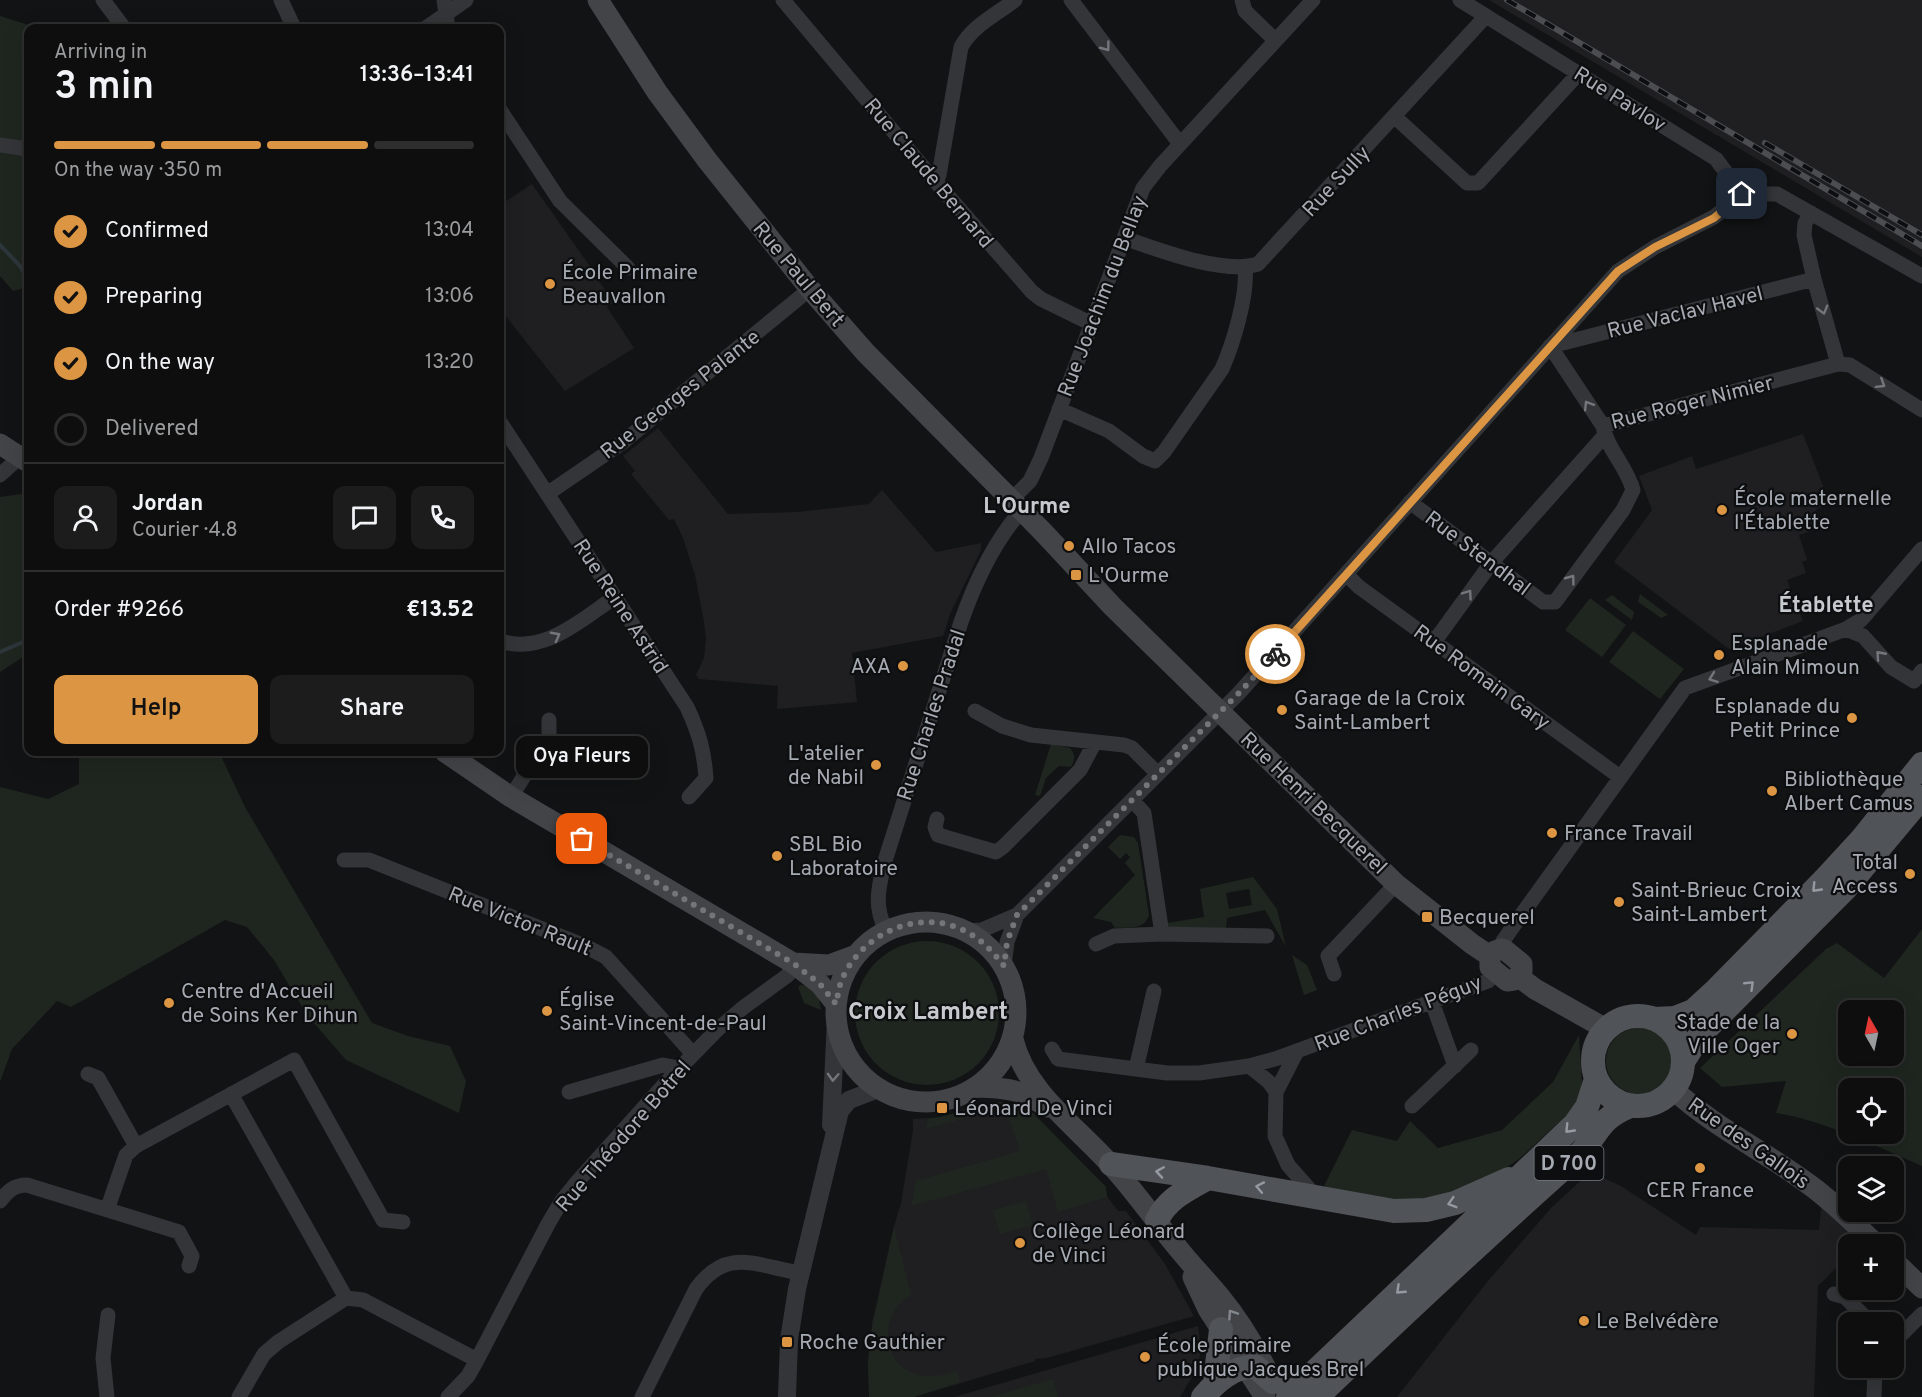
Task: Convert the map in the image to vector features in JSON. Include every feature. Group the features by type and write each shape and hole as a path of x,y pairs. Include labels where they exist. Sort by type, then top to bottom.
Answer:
{"main road":[{"name":"Rue Paul Bert","path":"603,4 657,92 701,152 810,289 865,352 1016,505"},
{"path":"0,444 24,460"},
{"name":"Rue Henri Becquerel","path":"1016,505 1113,607 1396,884 1472,944 1496,959"},
{"path":"451,756 512,797 793,963 820,984 836,1011"},
{"path":"1654,1019 1675,1018 1693,1011 1717,989 1833,871 1922,764"},
{"path":"1684,1060 1675,1035 1666,1025 1642,1016 1617,1021 1606,1029 1593,1052 1596,1079 1604,1092 1616,1101 1642,1107 1665,1098 1680,1080 1684,1060 1700,1035 1846,888 1922,797"},
{"path":"912,923 940,923 966,931 987,946 1004,966 1015,998 1016,1021 1013,1039 999,1065 976,1087 943,1101 921,1102 899,1098 878,1089 857,1070 842,1046 836,1011 842,978 856,955 870,941 886,931 912,923"},
{"path":"793,963 829,965 856,955"},
{"path":"1496,959 1507,981 1519,977 1535,989 1598,1022 1606,1029"},
{"path":"1013,1039 1025,1071 1068,1121 1111,1164 1181,1252 1222,1299 1249,1339 1277,1393"},
{"name":"D 700","path":"1320,1390 1525,1172 1575,1124 1587,1107 1596,1079"},
{"path":"976,1087 1009,1089 1027,1094 1068,1121"},
{"name":"Rue des Gallois","path":"1674,1090 1693,1106 1833,1202 1866,1234"},
{"name":"D 700","path":"1277,1393 1320,1390 1580,1154 1605,1119 1630,1106"},
{"path":"1111,1164 1209,1178 1394,1211 1426,1210 1455,1203 1525,1172"},
{"path":"1157,1220 1163,1208 1178,1196 1209,1178"},
{"path":"1181,1252 1208,1309 1245,1368"},
{"path":"1904,1271 1922,1288"},
{"path":"1209,1390 1221,1329"},
{"path":"1209,1390 1245,1368 1256,1368 1277,1393"}],"street":[{"path":"103,0 121,24"},
{"path":"281,0 292,24"},
{"path":"432,24 466,0"},
{"name":"Rue Claude Bernard","path":"783,0 1032,292 1041,299 1092,324"},
{"path":"936,182 961,47 974,30 1015,0"},
{"path":"1071,0 1180,144"},
{"path":"1242,0 1245,11 1275,40"},
{"name":"Rue Joachim du Bellay","path":"1016,505 1041,458 1143,188 1180,144 1313,0"},
{"path":"1460,0 1486,16"},
{"name":"Rue Pavlov","path":"1486,16 1716,159 1742,194"},
{"name":"Rue Sully","path":"1245,268 1258,264 1265,258 1486,16"},
{"path":"1395,117 1467,183 1478,183 1579,73"},
{"path":"504,116 560,201 628,268"},
{"path":"0,145 24,148"},
{"path":"966,931 982,930 1017,915 1221,711 1618,271 1655,247 1714,218 1742,194 1777,194 1922,276"},
{"path":"1811,213 1805,223 1804,235 1838,364 1850,365 1922,410"},
{"path":"1059,409 1109,431 1143,456 1155,461 1164,452 1222,369 1227,357 1245,290 1245,268 1183,258 1124,238"},
{"name":"Rue Vaclav Havel","path":"1554,342 1563,343 1814,279"},
{"name":"Rue Georges Palante","path":"546,494 623,442 810,289"},
{"name":"Rue Roger Nimier","path":"1554,342 1604,430 1838,364"},
{"name":"Rue Reine Astrid","path":"504,428 687,707 704,752 706,778 689,798"},
{"path":"1434,642 1492,562 1604,430"},
{"name":"Rue Stendhal","path":"1410,502 1543,602 1555,602 1623,510 1633,490 1629,475 1604,430"},
{"path":"0,475 24,460"},
{"name":"Rue Charles Pradal","path":"886,931 879,914 878,897 884,864 971,591 1005,530 1016,505"},
{"path":"1496,959 1503,941 1685,688 1846,629 1861,620 1922,549"},
{"name":"Rue Romain Gary","path":"1346,574 1359,587 1620,777"},
{"path":"504,642 536,644 550,639 615,597"},
{"path":"1846,629 1863,636 1891,667 1918,676"},
{"path":"975,711 1002,726 1031,735 1124,745 1132,748 1158,774"},
{"path":"512,797 549,736 549,720"},
{"path":"937,819 935,826 938,835 996,852 1080,770 1095,742"},
{"path":"1132,800 1144,813 1162,934"},
{"name":"Rue Victor Rault","path":"344,861 369,860 585,946 606,957 693,1054"},
{"path":"1334,974 1328,956 1396,884"},
{"path":"1004,966 1007,942 1017,915"},
{"path":"1096,944 1114,936 1162,934 1266,936"},
{"name":"Rue Charles Péguy","path":"1052,1049 1058,1059 1167,1073 1198,1073 1249,1066 1297,1051 1488,981 1496,959"},
{"name":"Rue Théodore Botrel","path":"448,1397 468,1376 561,1202 679,1068 744,1007 788,975 793,963"},
{"path":"1136,1069 1154,991"},
{"path":"1432,1002 1455,1066"},
{"path":"829,1161 836,1011"},
{"path":"1412,1106 1471,1050"},
{"name":"Rue Charles Péguy","path":"1297,1051 1276,1092 1275,1136 1288,1165 1317,1198"},
{"path":"107,1210 126,1155 136,1146 294,1060 383,1220 403,1222"},
{"path":"569,1092 663,1065 679,1068"},
{"path":"1249,1066 1269,1082 1276,1092"},
{"path":"88,1074 98,1078 136,1146"},
{"path":"787,1397 789,1340 800,1273 840,1111 849,1100 878,1089"},
{"path":"231,1094 346,1298"},
{"path":"0,1201 7,1191 17,1185 27,1185 179,1232 192,1256 189,1266"},
{"path":"642,1397 696,1289 705,1276 718,1266 729,1262 741,1262 800,1273"},
{"path":"1834,1294 1845,1297 1860,1312"},
{"path":"239,1397 264,1354 278,1342 346,1298 363,1300 477,1360"},
{"path":"1904,1332 1922,1314"},
{"path":"107,1397 103,1358 108,1315"},
{"path":"1874,1397 1875,1378"}],"shaded area":[{"path":"1489,0 1922,0 1922,257"},
{"path":"0,16 25,24 24,288 13,291 0,276"},
{"name":"École Primaire Beauvallon","path":"532,184 613,303 607,307 634,348 565,391 504,314 504,202"},
{"path":"658,428 728,514 797,512 869,504 882,490 936,552 981,543 981,550 950,614 943,636 852,653 857,702 777,709 778,686 699,679 696,675 704,658 706,639 695,575 683,538 674,519 669,520 631,474 635,471 623,456"},
{"path":"1803,434 1830,504 1816,509 1823,527 1799,535 1807,560 1802,562 1806,573 1787,580 1803,621 1729,649 1614,562 1652,510 1639,476 1692,456 1696,469"},
{"path":"24,494 24,657 0,672 0,497"},
{"path":"1640,594 1668,615 1661,618 1638,602"},
{"path":"1612,595 1634,612 1632,620 1605,600"},
{"path":"1590,598 1626,625 1602,657 1565,630"},
{"path":"1633,631 1684,669 1660,699 1609,662"},
{"path":"1051,744 1070,748 1074,755 1073,762 1071,767 1059,766 1046,778 1040,796 1035,795"},
{"path":"79,756 223,756 222,758 245,807 372,1023 408,1036 450,1046 466,1081 459,1113 346,1060 307,1015 274,960 247,927 225,920 71,1007 57,1001 12,1049 0,1082 0,787 48,799 79,784"},
{"path":"1120,835 1134,837 1138,843 1149,915 1147,920 1140,925 1115,928 1111,922 1093,918 1135,875 1125,863 1130,857 1126,853 1120,859 1108,847"},
{"path":"1253,877 1277,909 1286,947 1265,910 1227,918 1226,928 1171,928 1167,926 1167,923 1204,917 1200,889","holes":["1249,889 1252,905 1229,909 1226,893"]},
{"name":"Stade de la Ville Oger","path":"1922,929 1922,1166 1904,1158 1904,1156 1899,1156 1870,1144 1904,1144 1904,1078 1838,1078 1838,1130 1776,1113 1786,1081 1722,1087 1700,1068 1826,949 1837,943 1884,978"},
{"path":"927,941 941,942 955,947 978,962 993,985 998,999 998,1027 993,1041 978,1064 955,1079 941,1084 927,1085 913,1084 899,1079 876,1064 861,1041 856,1027 855,1013 856,999 861,985 876,962 899,947 913,942"},
{"path":"1292,955 1307,965 1317,990 1304,995"},
{"path":"801,985 816,993 821,1010 804,1003 798,987"},
{"path":"1639,1028 1651,1031 1662,1038 1669,1049 1672,1061 1669,1073 1662,1084 1651,1091 1639,1094 1627,1091 1616,1084 1609,1073 1606,1061 1609,1049 1616,1038 1627,1031"},
{"path":"1579,1035 1582,1083 1578,1100 1567,1115 1519,1159 1472,1191 1436,1204 1349,1196 1324,1186 1352,1130 1397,1141 1410,1121 1438,1148 1502,1130 1553,1082"},
{"name":"Collège Léonard de Vinci","path":"1002,1102 1033,1113 1106,1187 1106,1195 1118,1211 1126,1211 1165,1264 1194,1316 1047,1358 1035,1359 1035,1361 914,1397 869,1397 868,1364 872,1323 901,1203 913,1119 943,1117 987,1103"},
{"path":"1002,1102 1033,1113 1106,1187 1107,1197 1058,1212 1046,1169 911,1206 916,1181 1020,1151 1005,1107 926,1129 928,1119"},
{"path":"1590,1172 1621,1186 1696,1235 1700,1227 1819,1230 1821,1207 1850,1234 1838,1234 1838,1266 1818,1286 1814,1397 1397,1397 1488,1281 1551,1208"},
{"path":"1026,1201 1033,1225 1000,1234 993,1210"},
{"path":"894,1226 911,1295 893,1314 888,1339 891,1351 897,1362 907,1370 929,1376 957,1371 960,1382 914,1397 869,1397 870,1338"},
{"name":"École primaire publique Jacques Brel","path":"1198,1326 1201,1348 1198,1367 1180,1397 954,1397"},
{"path":"1053,1379 1058,1397 990,1397"}],"waterway":[{"path":"0,245 24,273"},
{"path":"0,652 24,642"}],"railway":[{"path":"1507,0 1922,246"},
{"path":"1765,143 1922,235"}],"way so far":[{"path":"582,839 793,963 820,984 836,1004 842,978 856,955 870,941 886,931 912,923 940,923 966,931 987,946 1004,966 1007,942 1017,915 1239,693 1275,654"}],"place":[{"name":"École Primaire Beauvallon","path":"550,284"},
{"name":"École maternelle l'Établette","path":"1722,510"},
{"name":"Allo Tacos","path":"1069,546"},
{"name":"L'Ourme","path":"1076,575"},
{"name":"Esplanade Alain Mimoun","path":"1719,655"},
{"name":"AXA","path":"903,666"},
{"name":"Garage de la Croix Saint-Lambert","path":"1282,710"},
{"name":"Esplanade du Petit Prince","path":"1852,718"},
{"name":"L'atelier de Nabil","path":"876,765"},
{"name":"Bibliothèque Albert Camus","path":"1772,791"},
{"name":"France Travail","path":"1552,833"},
{"name":"Oya Fleurs","path":"582,839"},
{"name":"SBL Bio Laboratoire","path":"777,856"},
{"name":"Total Access","path":"1910,874"},
{"name":"Saint-Brieuc Croix Saint-Lambert","path":"1619,902"},
{"name":"Becquerel","path":"1427,917"},
{"name":"Centre d'Accueil de Soins Ker Dihun","path":"169,1003"},
{"name":"Église Saint-Vincent-de-Paul","path":"547,1011"},
{"name":"Stade de la Ville Oger","path":"1792,1034"},
{"name":"Léonard De Vinci","path":"942,1108"},
{"name":"CER France","path":"1700,1168"},
{"name":"Collège Léonard de Vinci","path":"1020,1243"},
{"name":"Le Belvédère","path":"1584,1321"},
{"name":"Roche Gauthier","path":"787,1342"},
{"name":"École primaire publique Jacques Brel","path":"1145,1357"}],"district":[{"name":"L'Ourme","path":"1027,505"},
{"name":"Établette","path":"1826,604"},
{"name":"Croix Lambert","path":"928,1011"}],"route":[{"path":"1275,654 1618,271 1655,247 1714,218 1742,194"}]}
